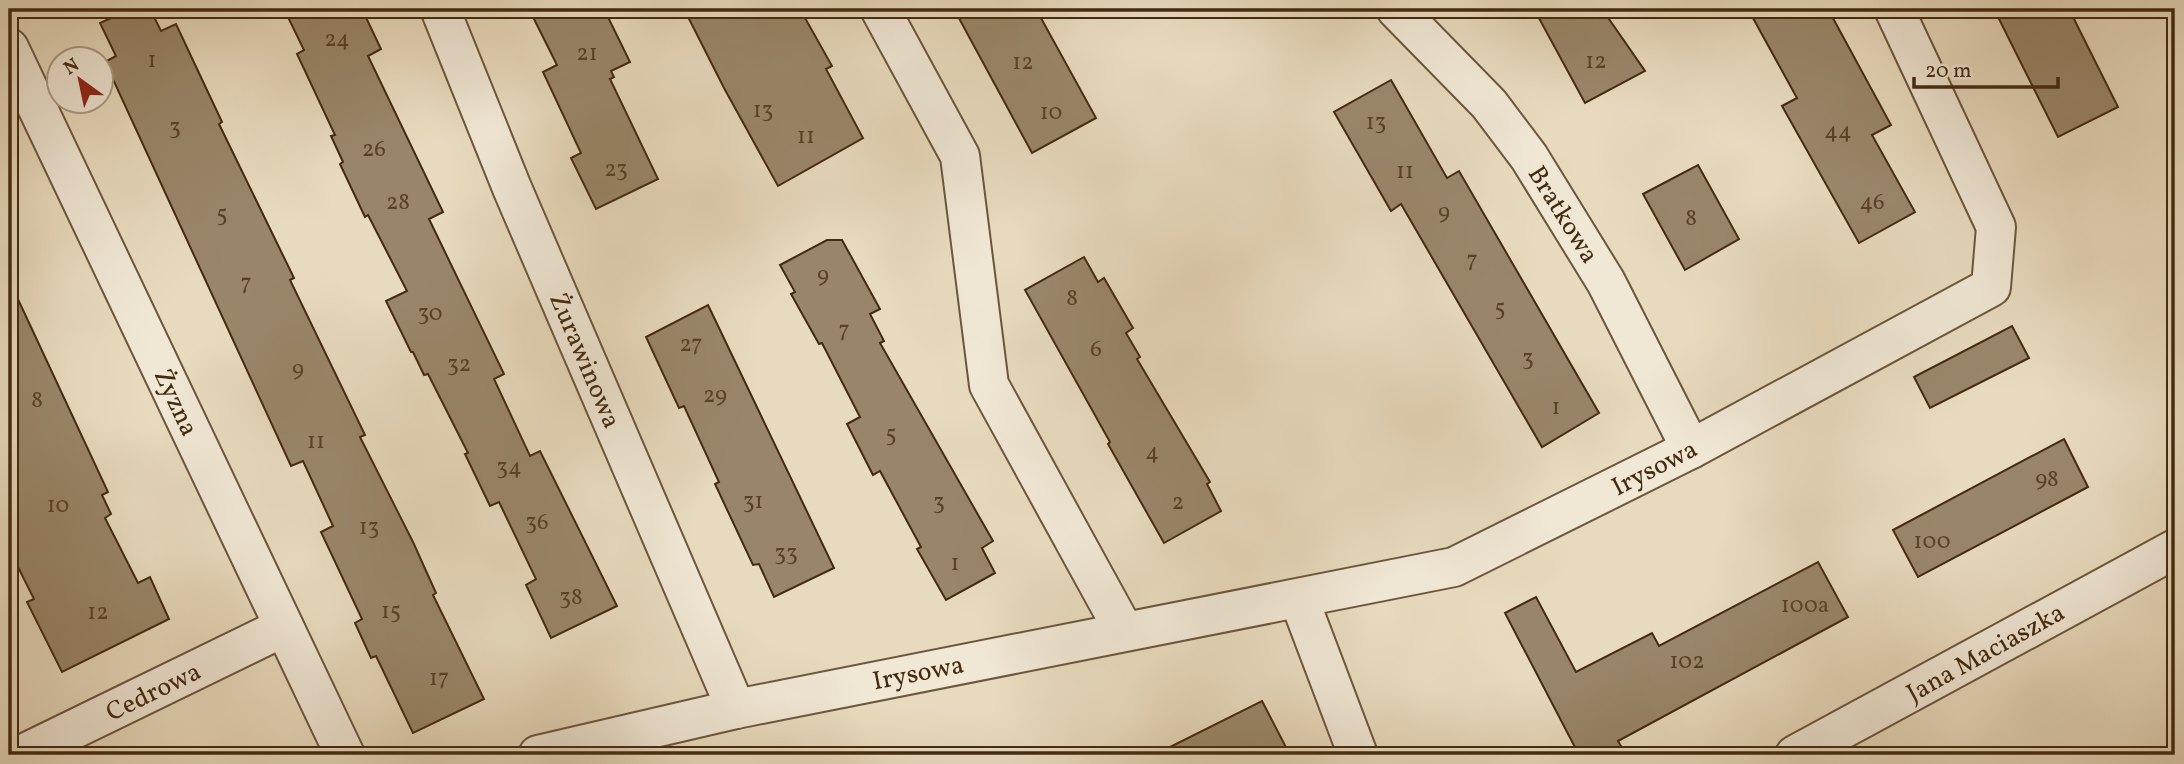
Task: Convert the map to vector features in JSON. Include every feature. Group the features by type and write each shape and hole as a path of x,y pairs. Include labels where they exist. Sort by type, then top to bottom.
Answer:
{"street":[{"name":"Żurawinowa","path":"440,9 512,188 736,709"},
{"path":"880,9 960,156 989,385 1124,631"},
{"name":"Bratkowa","path":"1396,9 1489,104 1529,157 1606,282 1691,449"},
{"name":"Irysowa","path":"538,755 736,709 1454,567 1691,449 1991,288 1996,227 1894,9"},
{"name":"Żyzna","path":"9,48 345,755"},
{"name":"Jana Maciaszka","path":"1795,755 2175,548"},
{"path":"1299,599 1358,755"},
{"name":"Cedrowa","path":"21,755 284,627"}],"building":[{"path":"131,9 150,9 161,31 176,24 222,122 219,124 294,278 290,280 365,435 360,437 413,542 436,593 433,595 484,699 413,733 376,656 371,658 355,623 362,619 321,532 333,526 303,461 291,466 116,86 116,46 111,46 100,23"},
{"path":"284,9 362,9 381,49 368,56 443,212 429,219 504,374 494,379 530,456 540,451 617,606 551,638 526,585 536,579 499,502 490,506 465,454 468,453 428,374 424,375 386,301 407,291 368,215 365,217 340,164 343,162 331,136 335,135 297,54 304,50"},
{"path":"529,9 604,9 630,62 611,71 614,77 610,79 658,179 596,209 571,158 581,153 543,72 557,65"},
{"path":"684,9 800,9 832,66 826,69 863,138 778,186"},
{"path":"954,9 1036,9 1096,118 1032,153"},
{"path":"1534,9 1602,9 1645,71 1585,103"},
{"path":"1748,9 1828,9 1891,125 1872,135 1915,212 1859,243 1782,106 1797,98"},
{"path":"1994,9 2069,9 2118,107 2058,137"},
{"path":"1391,80 1447,178 1459,171 1599,413 1542,447 1401,204 1391,211 1334,112"},
{"path":"1698,165 1739,239 1685,270 1643,194"},
{"path":"827,240 842,240 880,309 870,314 884,341 880,343 993,541 982,548 995,573 946,600 917,549 921,547 880,471 873,475 847,424 860,417 822,343 819,344 791,294 795,292 780,265"},
{"path":"1084,257 1098,282 1104,278 1133,328 1126,333 1140,357 1137,359 1210,482 1207,484 1221,511 1164,543 1025,290"},
{"path":"9,280 108,492 102,495 111,514 105,518 138,583 150,577 169,619 62,672 27,602 34,599 9,549"},
{"path":"708,305 834,568 774,597 759,564 753,565 715,484 719,482 684,406 679,408 646,337"},
{"path":"2012,326 2029,358 1930,408 1914,377"},
{"path":"2064,439 2088,487 1918,577 1893,530"},
{"path":"1818,562 1848,617 1618,741 1626,755 1579,755 1505,613 1536,597 1576,672 1652,633 1659,646"},
{"path":"1262,701 1290,755 1154,755"}]}
